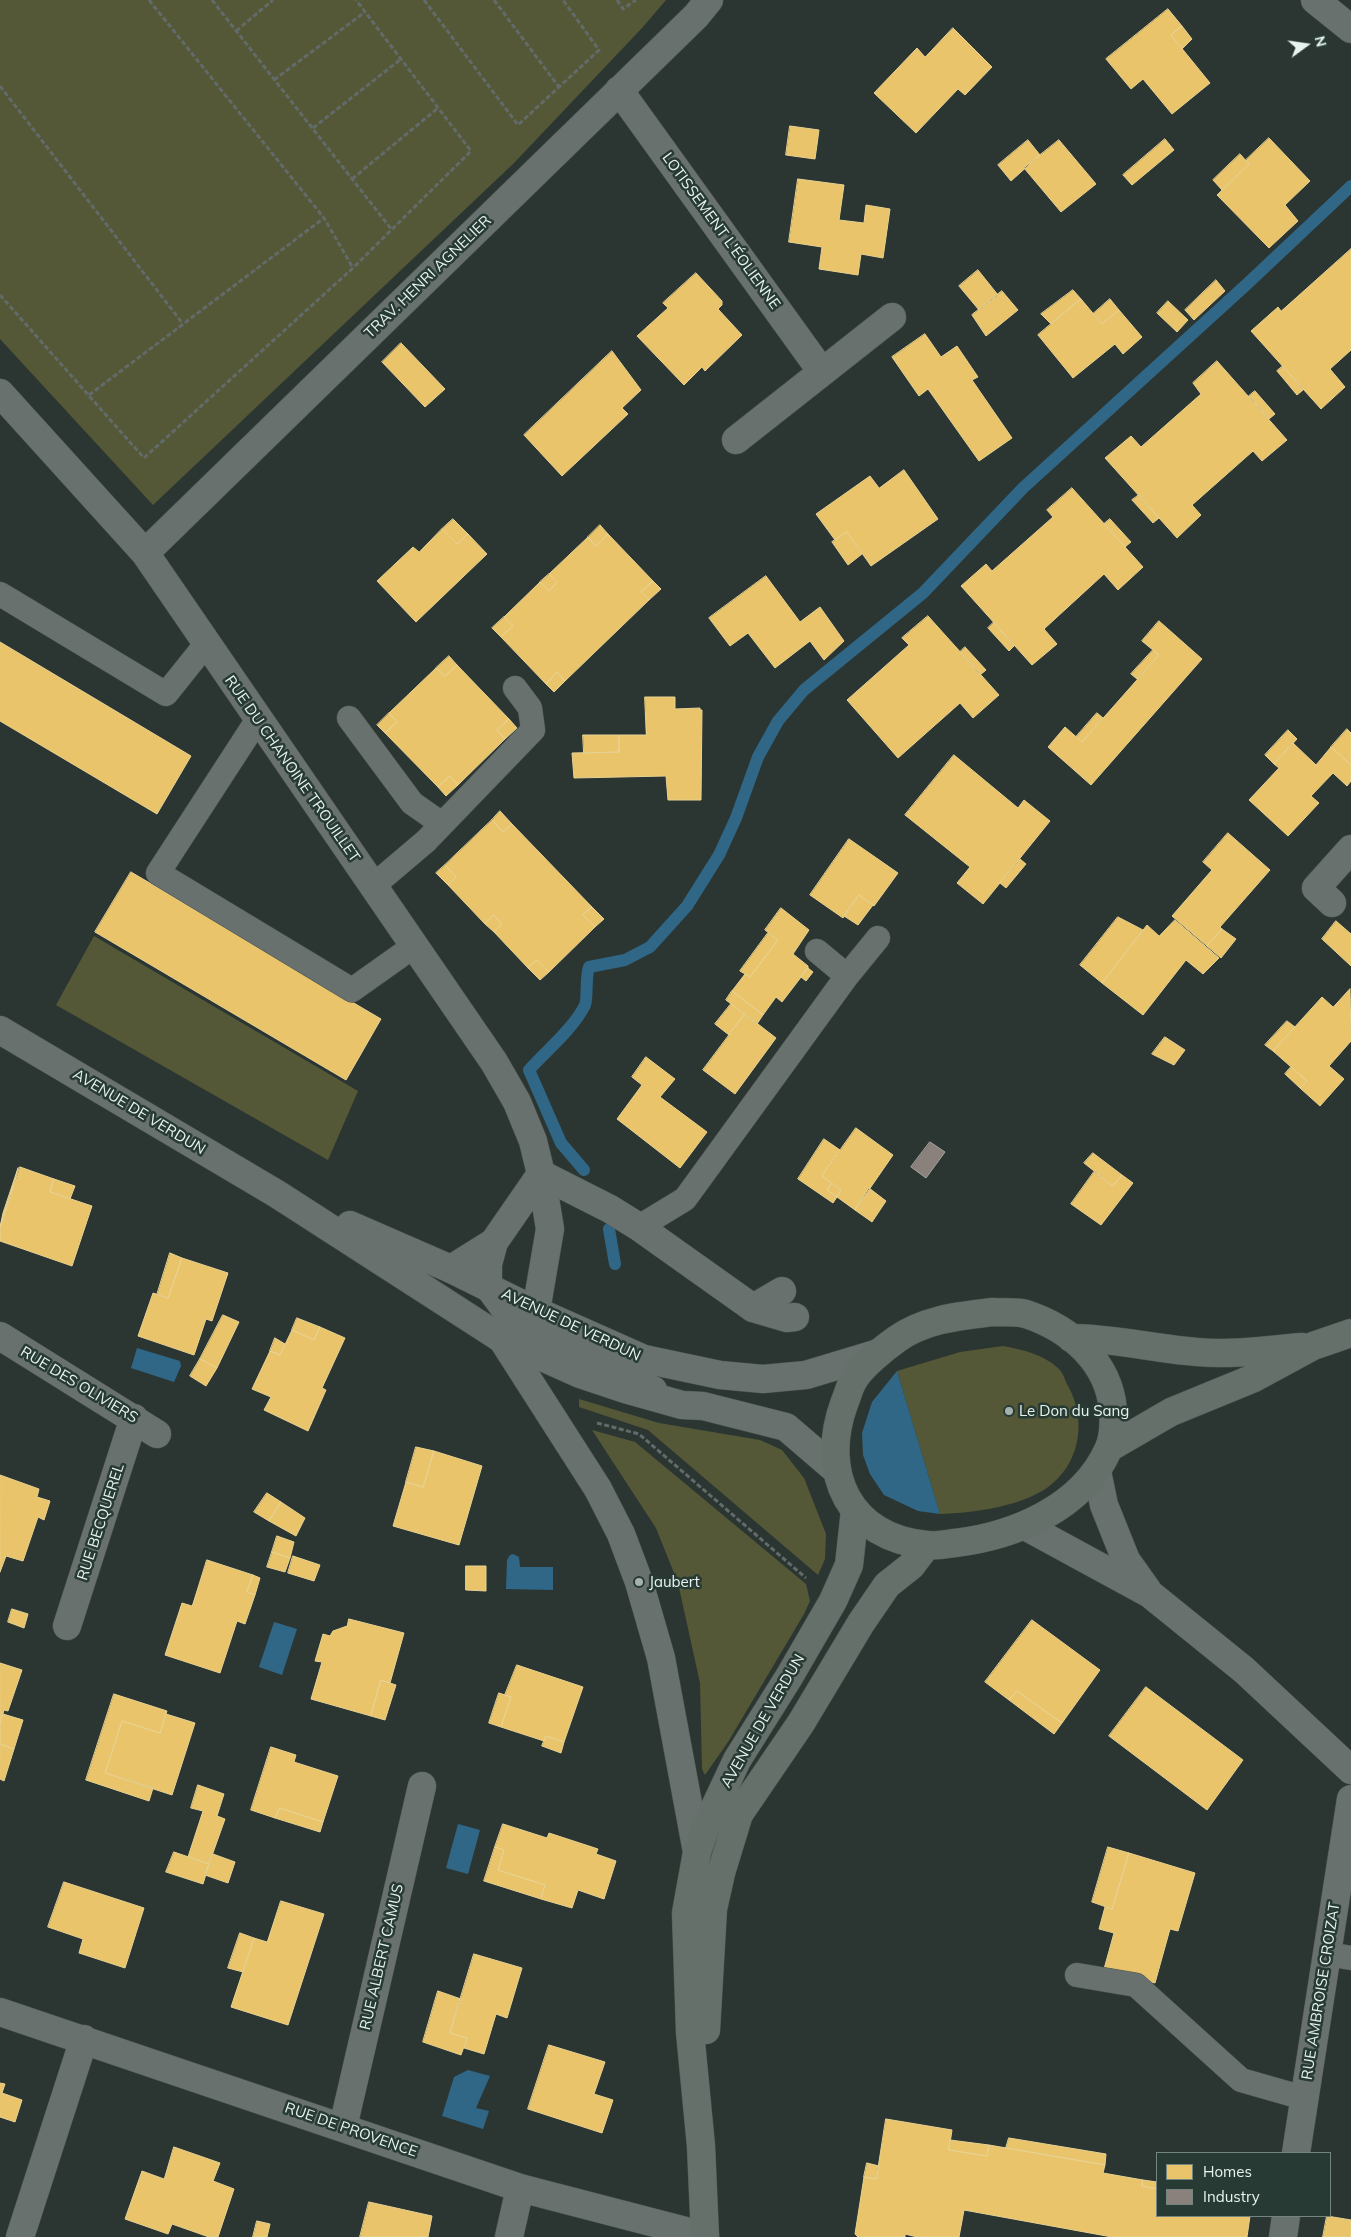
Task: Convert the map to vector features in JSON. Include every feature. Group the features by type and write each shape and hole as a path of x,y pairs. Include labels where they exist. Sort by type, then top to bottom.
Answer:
{"main road":[{"path":"1103,1460 1114,1424 1112,1398 1101,1368 1090,1354 1071,1338 1047,1323 1024,1314 993,1312 958,1317 922,1325 898,1338 879,1353 853,1380 837,1424 835,1469 843,1493 855,1510 872,1527 891,1537 927,1545 980,1540 1025,1526 1071,1496 1103,1460 1170,1412 1254,1378 1313,1346 1351,1333"},
{"path":"1071,1338 1100,1338 1155,1348 1200,1352 1246,1352 1313,1346"},
{"name":"AVENUE DE VERDUN","path":"705,2237 701,2146 690,2032 686,1913 697,1852 706,1826 737,1760 833,1601 849,1565 855,1510"},
{"name":"AVENUE DE VERDUN","path":"701,2146 713,1910 721,1873 739,1814 802,1723 861,1623 887,1585 910,1566 927,1545"}],"street":[{"name":"TRAV. HENRI AGNELIER","path":"145,554 696,16 709,0"},
{"path":"1316,0 1351,29"},
{"name":"LOTISSEMENT L'ÉOLIENNE","path":"619,90 822,372"},
{"path":"736,440 892,317"},
{"name":"RUE DU CHANOINE TROUILLET","path":"0,393 145,554 494,1062 517,1102 533,1141 542,1174 550,1229 536,1311"},
{"path":"1332,903 1316,888 1351,850"},
{"name":"AVENUE DE VERDUN","path":"0,1030 277,1194 502,1339 580,1374 625,1389 682,1405 703,1406 786,1427 835,1469"},
{"path":"682,1405 513,1320 488,1286 488,1264 494,1242 542,1174 610,1209 639,1227 753,1308 787,1318 795,1317"},
{"name":"AVENUE DE VERDUN","path":"277,1194 451,1269 536,1311 644,1359 720,1375 763,1379 806,1375 879,1353"},
{"path":"451,1269 494,1242"},
{"path":"753,1308 782,1291"},
{"name":"RUE DES OLIVIERS","path":"0,1336 158,1434"},
{"path":"502,1339 598,1489 621,1534 639,1582 662,1658 697,1852"},
{"name":"RUE BECQUEREL","path":"67,1626 134,1418"},
{"path":"1103,1460 1104,1505 1126,1560 1150,1594"},
{"path":"1025,1526 1150,1594 1244,1670 1351,1770"},
{"name":"RUE ALBERT CAMUS","path":"343,2127 422,1786"},
{"name":"RUE AMBROISE CROIZAT","path":"1296,2152 1304,2098 1339,1956 1351,1799"},
{"name":"RUE DE PROVENCE","path":"0,2012 520,2188 705,2237"},
{"path":"20,2237 84,2039"},
{"path":"509,2237 520,2188"},
{"path":"1283,2237 1286,2217"}],"lane":[{"path":"0,594 166,694 206,644"},
{"path":"373,886 426,841 533,730 530,708 515,688"},
{"path":"349,718 412,803 442,824"},
{"path":"258,719 158,873 352,990 414,946"},
{"path":"639,1227 685,1199 847,976 878,938"},
{"path":"817,951 847,976"},
{"path":"1076,1974 1136,1985 1241,2080 1304,2098"}],"path":[{"path":"149,0 324,218 353,268"},
{"path":"212,0 392,230"},
{"path":"236,31 273,0"},
{"path":"0,295 144,458 353,268 471,151 356,0"},
{"path":"424,0 518,125 599,50 563,0"},
{"path":"494,0 559,87"},
{"path":"616,0 623,8 636,0"},
{"path":"274,80 365,12"},
{"path":"313,128 401,59"},
{"path":"0,86 183,324"},
{"path":"352,179 438,108"},
{"path":"88,396 324,218"},
{"path":"549,1410 639,1434 833,1601"}],"green space":[{"path":"0,0 666,0 642,28 514,163 153,505 0,339"},
{"path":"94,936 358,1091 328,1160 56,1005"},
{"path":"1003,1346 1040,1356 1060,1371 1074,1398 1077,1411 1079,1424 1075,1450 1070,1462 1062,1473 1042,1491 1015,1503 1000,1507 940,1514 897,1371 960,1352"},
{"path":"579,1399 659,1423 760,1440 782,1450 804,1478 826,1534 825,1559 818,1575 648,1430 579,1407"},
{"path":"592,1430 635,1442 806,1584 810,1601 804,1614 728,1742 705,1775 702,1769 700,1683 678,1583 656,1528"}],"water":[{"path":"137,1348 180,1361 181,1366 174,1382 131,1368"},
{"path":"897,1371 940,1514 918,1511 884,1495 870,1474 863,1455 862,1433 872,1402"},
{"path":"513,1554 519,1557 520,1567 553,1567 553,1590 506,1589 507,1560"},
{"path":"274,1622 297,1629 282,1675 259,1667"},
{"path":"458,1824 480,1830 468,1874 446,1868"},
{"path":"468,2070 490,2076 476,2108 489,2111 483,2129 442,2116 454,2077"}],"building: Homes":[{"path":"1168,9 1182,26 1171,35 1210,83 1172,114 1143,79 1131,89 1106,59"},
{"path":"1182,26 1192,39 1182,49 1171,35"},
{"path":"953,28 992,67 965,95 958,89 916,133 874,93 917,48 925,57"},
{"path":"790,126 819,130 815,159 786,155"},
{"path":"1269,138 1310,181 1285,205 1298,221 1269,248 1217,195 1249,164 1246,160"},
{"path":"1165,139 1174,150 1132,185 1123,175"},
{"path":"1028,140 1040,155 1011,181 998,165"},
{"path":"1059,140 1096,184 1061,212 1024,168"},
{"path":"1240,154 1249,164 1222,190 1213,180"},
{"path":"798,179 844,185 839,220 864,223 866,205 890,209 883,258 861,254 858,275 819,269 822,247 789,242"},
{"path":"1351,249 1351,350 1330,369 1345,387 1321,409 1251,331 1278,307 1281,311"},
{"path":"978,270 998,295 979,310 959,286"},
{"path":"696,273 722,301 722,305 718,309 742,335 705,371 702,367 684,385 637,336 668,308 663,303"},
{"path":"1216,280 1225,291 1194,320 1185,310"},
{"path":"1073,290 1081,299 1051,324 1041,314"},
{"path":"1002,291 1018,310 986,336 972,315"},
{"path":"1081,299 1102,324 1119,310 1142,337 1123,354 1115,344 1073,378 1038,335"},
{"path":"1110,299 1119,310 1102,324 1093,314"},
{"path":"1168,301 1188,320 1177,332 1157,313"},
{"path":"925,334 941,357 957,346 978,377 972,380 1012,438 979,461 928,389 919,396 892,357"},
{"path":"401,343 445,389 425,407 382,362"},
{"path":"612,351 641,390 622,408 628,414 562,476 524,435"},
{"path":"1217,361 1287,440 1262,461 1253,451 1192,505 1201,515 1177,538 1105,458 1131,436 1141,447 1201,394 1193,383"},
{"path":"1283,366 1303,390 1297,395 1277,371"},
{"path":"1255,391 1275,414 1269,419 1249,396"},
{"path":"904,470 938,519 871,566 847,532 835,540 816,514 870,476 879,488"},
{"path":"1072,488 1143,567 1118,590 1104,574 1044,629 1057,644 1032,665 961,586 986,564 992,571 1053,517 1047,510"},
{"path":"1139,495 1159,518 1153,523 1132,500"},
{"path":"453,519 468,534 457,544 442,529"},
{"path":"1110,519 1131,542 1125,547 1104,524"},
{"path":"600,525 608,534 596,546 588,537"},
{"path":"442,529 457,544 468,534 487,554 416,622 377,581 413,547 419,552"},
{"path":"847,532 862,554 848,565 832,542"},
{"path":"608,534 653,581 641,592 649,600 565,681 557,672 546,684 501,637 513,626 504,617 540,582 549,591 557,582 549,574 588,537 596,546"},
{"path":"549,574 557,582 549,591 540,582"},
{"path":"766,576 800,622 820,607 844,641 824,660 810,641 775,668 748,633 730,646 709,618"},
{"path":"653,581 661,589 649,600 641,592"},
{"path":"928,616 999,695 973,718 960,703 898,758 847,700 909,645 902,638"},
{"path":"504,617 513,626 501,637 492,628"},
{"path":"1159,621 1202,659 1091,785 1048,747 1065,727 1082,742 1159,655 1142,641"},
{"path":"994,622 1014,646 1009,651 988,628"},
{"path":"0,642 191,756 157,814 0,721"},
{"path":"965,647 986,670 980,675 960,652"},
{"path":"1153,650 1159,655 1137,679 1131,674"},
{"path":"449,656 457,665 445,676 436,668"},
{"path":"457,665 509,719 497,730 505,739 458,785 450,776 438,787 385,733 397,722 389,713 436,668 445,676"},
{"path":"557,672 565,681 554,692 546,684"},
{"path":"645,697 675,697 675,709 700,708 702,710 701,800 668,800 666,776 574,778 572,753 619,752 619,735 646,735"},
{"path":"389,713 397,722 385,733 377,725"},
{"path":"1097,713 1103,718 1082,742 1076,737"},
{"path":"509,719 517,728 505,739 497,730"},
{"path":"1347,729 1351,733 1351,765 1331,747"},
{"path":"1288,730 1297,739 1274,764 1265,755"},
{"path":"583,735 619,735 619,752 584,753"},
{"path":"1293,743 1316,765 1331,747 1351,765 1351,781 1347,786 1333,773 1311,796 1319,803 1288,836 1249,800 1279,768 1274,764"},
{"path":"954,755 1018,808 1024,800 1050,821 983,904 957,883 970,867 905,815"},
{"path":"450,776 458,785 446,796 438,787"},
{"path":"500,811 512,824 503,832 492,820"},
{"path":"492,820 503,832 512,824 592,907 583,915 595,927 549,972 537,960 528,968 494,932 502,924 494,915 485,924 448,885 456,877 445,865"},
{"path":"1228,833 1270,870 1220,927 1222,929 1207,946 1172,916 1212,870 1203,862"},
{"path":"849,839 898,873 874,906 859,895 843,918 810,895"},
{"path":"1020,859 1026,864 1006,888 1000,883"},
{"path":"445,865 456,877 448,885 436,873"},
{"path":"131,872 381,1019 346,1080 95,932"},
{"path":"859,895 873,905 858,925 844,916"},
{"path":"592,907 604,919 595,927 583,915"},
{"path":"781,908 809,930 793,954 808,968 782,1002 776,997 763,1015 732,991 745,974 750,977 778,940 765,930"},
{"path":"494,915 502,924 494,932 485,924"},
{"path":"1118,917 1143,930 1102,983 1080,965"},
{"path":"1175,920 1219,958 1203,974 1186,960 1143,1015 1102,983 1147,925 1159,936"},
{"path":"1336,921 1351,934 1351,966 1322,939"},
{"path":"1222,929 1236,939 1221,958 1207,946"},
{"path":"768,933 778,940 750,977 740,971"},
{"path":"537,960 549,972 540,980 528,968"},
{"path":"808,968 813,972 806,981 801,977"},
{"path":"1350,989 1351,1041 1329,1066 1344,1079 1320,1106 1300,1088 1307,1081 1273,1051 1322,997 1333,1007"},
{"path":"732,991 763,1015 757,1024 726,1000"},
{"path":"731,1004 745,1014 729,1035 715,1024"},
{"path":"745,1014 776,1038 735,1094 703,1070"},
{"path":"1287,1021 1295,1027 1273,1051 1265,1045"},
{"path":"1165,1037 1185,1050 1174,1065 1152,1054"},
{"path":"646,1057 675,1079 660,1097 707,1132 680,1168 617,1119 642,1085 632,1077"},
{"path":"1291,1067 1307,1081 1300,1088 1285,1074"},
{"path":"856,1128 893,1155 855,1210 837,1197 841,1190 822,1176"},
{"path":"824,1139 840,1150 822,1176 832,1183 827,1190 837,1197 833,1203 798,1179"},
{"path":"1093,1153 1122,1175 1113,1186 1084,1163"},
{"path":"20,1167 54,1179 50,1192 92,1206 72,1266 0,1241 0,1227"},
{"path":"18,1168 11,1196 0,1227 3,1213"},
{"path":"1094,1172 1113,1186 1122,1175 1133,1183 1101,1225 1071,1204"},
{"path":"54,1179 75,1186 70,1199 50,1192"},
{"path":"832,1183 841,1190 837,1197 827,1190"},
{"path":"869,1188 886,1201 872,1222 855,1210"},
{"path":"170,1253 182,1258 168,1298 157,1295"},
{"path":"182,1258 228,1273 212,1321 206,1319 194,1355 138,1336 153,1293 168,1298"},
{"path":"223,1315 239,1322 217,1368 200,1359"},
{"path":"297,1318 320,1327 314,1340 292,1330"},
{"path":"320,1327 345,1338 322,1388 326,1390 308,1431 264,1410 271,1397 252,1389 270,1351 280,1355 292,1330 314,1340"},
{"path":"275,1338 285,1344 280,1355 270,1351"},
{"path":"200,1359 217,1368 206,1386 190,1376"},
{"path":"416,1447 434,1451 423,1487 406,1482"},
{"path":"434,1451 482,1466 459,1545 393,1526 406,1482 423,1487"},
{"path":"0,1475 39,1489 37,1497 50,1501 44,1520 38,1517 23,1561 6,1556 0,1572"},
{"path":"267,1493 281,1502 269,1521 254,1512"},
{"path":"281,1502 305,1518 296,1536 269,1521"},
{"path":"277,1536 294,1542 290,1558 272,1552"},
{"path":"272,1552 290,1558 285,1572 267,1567"},
{"path":"293,1556 320,1565 314,1581 288,1573"},
{"path":"207,1560 253,1575 247,1592 255,1595 245,1624 237,1621 220,1673 165,1655 182,1603 192,1606"},
{"path":"466,1566 486,1566 486,1591 466,1590"},
{"path":"253,1575 260,1578 255,1595 247,1592"},
{"path":"12,1609 28,1614 24,1628 8,1622"},
{"path":"349,1619 404,1633 390,1683 381,1680 371,1716 311,1699 322,1662 315,1661 323,1634 330,1636 333,1631 347,1626"},
{"path":"1032,1620 1100,1670 1062,1723 1017,1691 1009,1700 985,1682"},
{"path":"0,1663 22,1670 8,1711 4,1710 0,1724"},
{"path":"517,1665 583,1687 564,1742 546,1736 544,1741 501,1727 511,1697 505,1695"},
{"path":"381,1680 396,1685 385,1720 371,1716"},
{"path":"1146,1687 1243,1760 1207,1810 1109,1736"},
{"path":"1017,1691 1062,1723 1054,1734 1009,1700"},
{"path":"499,1693 511,1697 501,1727 489,1723"},
{"path":"114,1694 167,1711 160,1733 122,1721 105,1773 153,1788 149,1801 86,1780"},
{"path":"3,1714 23,1720 14,1749 0,1744 0,1724"},
{"path":"166,1714 195,1723 172,1795 105,1773 122,1721 160,1733"},
{"path":"546,1736 564,1742 561,1753 542,1746"},
{"path":"0,1744 14,1749 4,1781 0,1779"},
{"path":"271,1747 296,1755 294,1762 338,1776 323,1822 280,1808 275,1818 251,1810"},
{"path":"198,1785 224,1794 217,1816 225,1819 209,1864 188,1857 203,1811 191,1808"},
{"path":"280,1808 323,1822 320,1832 275,1818"},
{"path":"503,1824 547,1838 549,1833 598,1849 596,1854 616,1861 604,1899 578,1890 572,1908 541,1899 545,1885 498,1870 504,1850 495,1847"},
{"path":"495,1847 504,1850 498,1870 545,1885 541,1899 484,1881"},
{"path":"1108,1847 1129,1853 1112,1909 1092,1902"},
{"path":"174,1852 209,1864 203,1884 166,1872"},
{"path":"1129,1853 1195,1873 1178,1931 1170,1929 1155,1983 1104,1969 1114,1933 1099,1929 1105,1907 1112,1909"},
{"path":"213,1854 235,1862 228,1883 205,1875"},
{"path":"64,1882 144,1908 125,1968 79,1953 83,1939 48,1927"},
{"path":"281,1901 324,1914 288,2025 231,2007 254,1938 267,1942"},
{"path":"240,1933 254,1938 243,1972 228,1968"},
{"path":"474,1954 522,1968 507,2018 496,2014 484,2054 464,2048 467,2038 450,2033"},
{"path":"438,1991 461,1999 450,2033 467,2038 461,2055 423,2042"},
{"path":"549,2045 605,2062 594,2094 613,2100 602,2133 528,2109"},
{"path":"0,2083 5,2084 2,2093 22,2100 15,2122 0,2117"},
{"path":"886,2119 952,2130 949,2150 987,2156 989,2145 1105,2165 1103,2173 1143,2180 1142,2186 1156,2189 1156,2217 1250,2217 1247,2237 1112,2237 964,2210 959,2237 917,2237 905,2234 905,2237 858,2237 855,2234 864,2177 876,2179"},
{"path":"1009,2138 1106,2154 1105,2165 1006,2148"},
{"path":"950,2140 989,2145 987,2156 949,2150"},
{"path":"174,2147 220,2163 213,2181 234,2189 218,2237 209,2237 172,2224 168,2234 125,2219 142,2171 164,2179"},
{"path":"867,2163 879,2166 876,2179 864,2177"},
{"path":"1143,2180 1156,2182 1156,2189 1142,2186"},
{"path":"369,2202 432,2216 428,2237 360,2237"},
{"path":"1327,2217 1351,2220 1351,2237 1323,2237"},
{"path":"257,2221 270,2224 267,2237 253,2237"}],"building: Industry":[{"path":"930,1142 945,1152 926,1178 911,1167"}],"waterway":[{"path":"584,1170 561,1143 529,1070 567,1031 580,1014 586,1002 589,967 625,960 650,947 687,906 719,855 736,818 758,757 778,721 804,690 923,593 1023,488 1247,284 1351,186"},
{"path":"609,1229 615,1264"}],"place":[{"name":"Le Don du Sang","path":"1009,1411"},
{"name":"Jaubert","path":"639,1582"}]}
